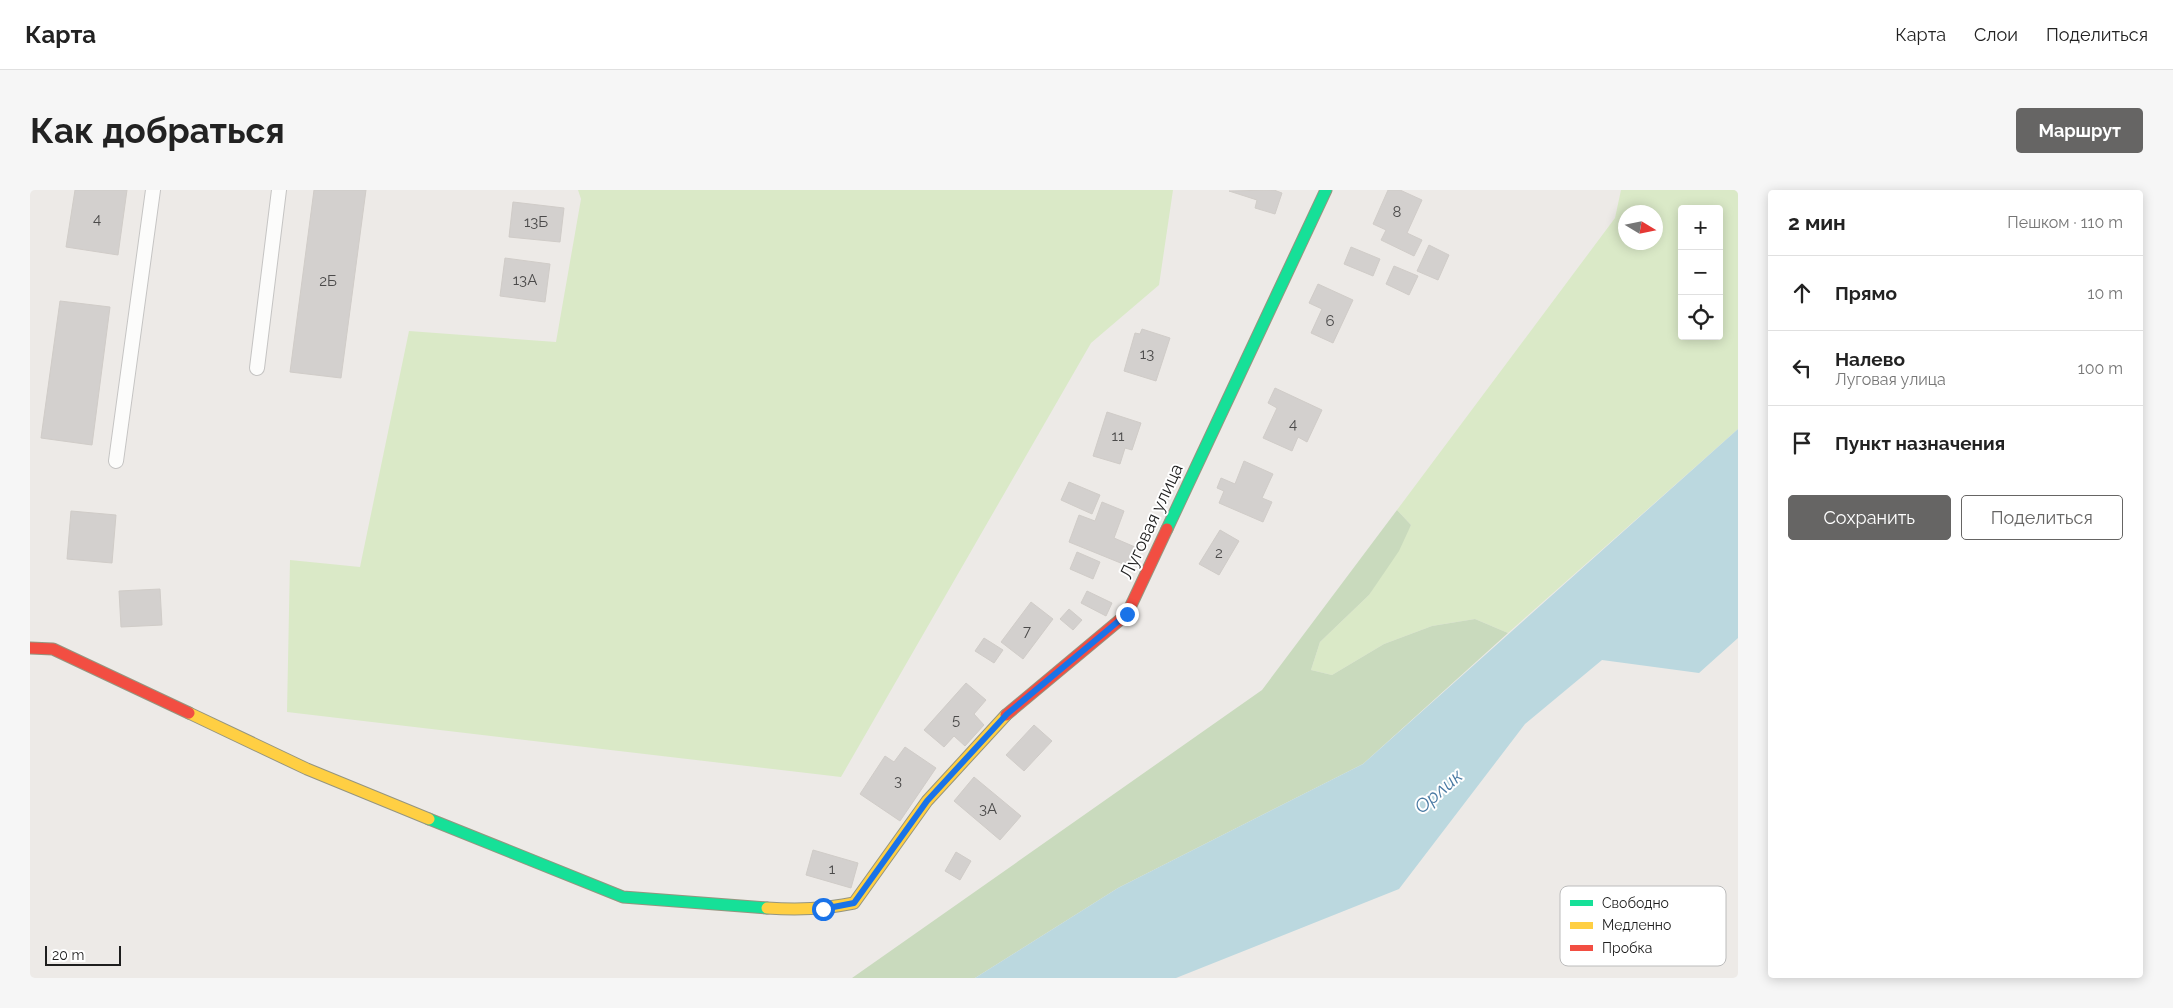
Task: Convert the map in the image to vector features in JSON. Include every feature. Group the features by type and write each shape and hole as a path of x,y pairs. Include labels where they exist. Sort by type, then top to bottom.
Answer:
{"street":[{"name":"Луговая улица","path":"30,648 53,649 307,768 623,897 798,910 823,909 854,903 927,801 1007,714 1127,614 1326,190"}],"lane":[{"path":"116,461 153,190"},
{"path":"257,368 279,190"}],"green space":[{"path":"578,190 1173,190 1159,285 1091,343 841,777 287,712 290,560 360,567 409,331 556,342 581,199"},
{"path":"1621,190 1738,190 1738,429 1508,633 1475,619 1432,626 1384,644 1332,675 1311,670 1320,642 1369,595 1411,525 1397,510 1615,218"},
{"path":"1397,510 1411,525 1399,551 1369,595 1320,642 1311,670 1332,675 1384,644 1432,626 1475,619 1508,633 1363,764 1118,888 975,978 852,978 1262,690"}],"water":[{"name":"Орлик","path":"1738,429 1738,638 1699,673 1602,660 1525,724 1399,889 1176,978 975,978 1118,888 1363,764"}],"building":[{"path":"75,190 127,190 118,255 66,247"},
{"path":"314,190 366,190 341,378 290,372"},
{"path":"1274,190 1282,193 1275,214 1255,208 1257,200 1229,191"},
{"path":"1388,190 1400,190 1422,200 1407,233 1422,240 1414,256 1381,240 1386,230 1373,224"},
{"path":"513,202 564,208 560,242 509,237"},
{"path":"1429,245 1449,255 1438,280 1417,271"},
{"path":"1351,247 1380,259 1373,276 1344,264"},
{"path":"505,258 550,264 545,302 500,296"},
{"path":"1394,266 1418,276 1409,295 1386,284"},
{"path":"1318,284 1353,300 1333,343 1311,333 1322,309 1309,303"},
{"path":"60,301 110,307 92,445 41,438"},
{"path":"1142,329 1170,338 1156,381 1124,371 1135,333 1140,334"},
{"path":"1275,388 1322,410 1307,442 1298,437 1292,451 1263,438 1277,408 1268,403"},
{"path":"1107,412 1141,423 1132,450 1125,448 1120,464 1093,456"},
{"path":"1244,461 1273,474 1262,498 1272,502 1263,522 1219,503 1224,491 1217,488 1221,478 1235,484"},
{"path":"1069,482 1100,495 1092,514 1061,500"},
{"path":"1102,502 1124,511 1114,538 1135,547 1128,566 1069,542 1079,515 1095,521"},
{"path":"71,511 116,515 112,563 67,559"},
{"path":"1220,530 1239,541 1219,575 1199,564"},
{"path":"1077,552 1100,562 1093,579 1070,569"},
{"path":"160,589 162,625 121,627 119,591"},
{"path":"1087,591 1112,603 1106,616 1081,603"},
{"path":"1031,602 1053,619 1023,659 1001,642"},
{"path":"1069,609 1082,620 1073,630 1060,619"},
{"path":"984,638 1003,650 994,663 975,651"},
{"path":"966,683 986,700 974,714 984,725 965,746 954,736 944,747 924,730"},
{"path":"1034,725 1052,741 1024,771 1006,755"},
{"path":"905,747 936,768 900,821 860,794 885,756 894,762"},
{"path":"974,777 1021,816 1000,840 954,801"},
{"path":"813,850 858,863 851,888 806,875"},
{"path":"956,852 971,861 960,880 945,871"}],"traffic: fast":[{"path":"1167,529 1326,190"},
{"path":"429,819 623,897 767,908"}],"traffic: slow":[{"path":"189,713 307,769 429,819"},
{"path":"767,908 832,907 854,903 927,801 1006,715"}],"traffic: jam":[{"path":"1006,715 1127,614 1167,529"},
{"path":"30,648 53,649 189,713"}],"route":[{"path":"823,909 854,903 927,801 1007,714 1127,614"}]}
